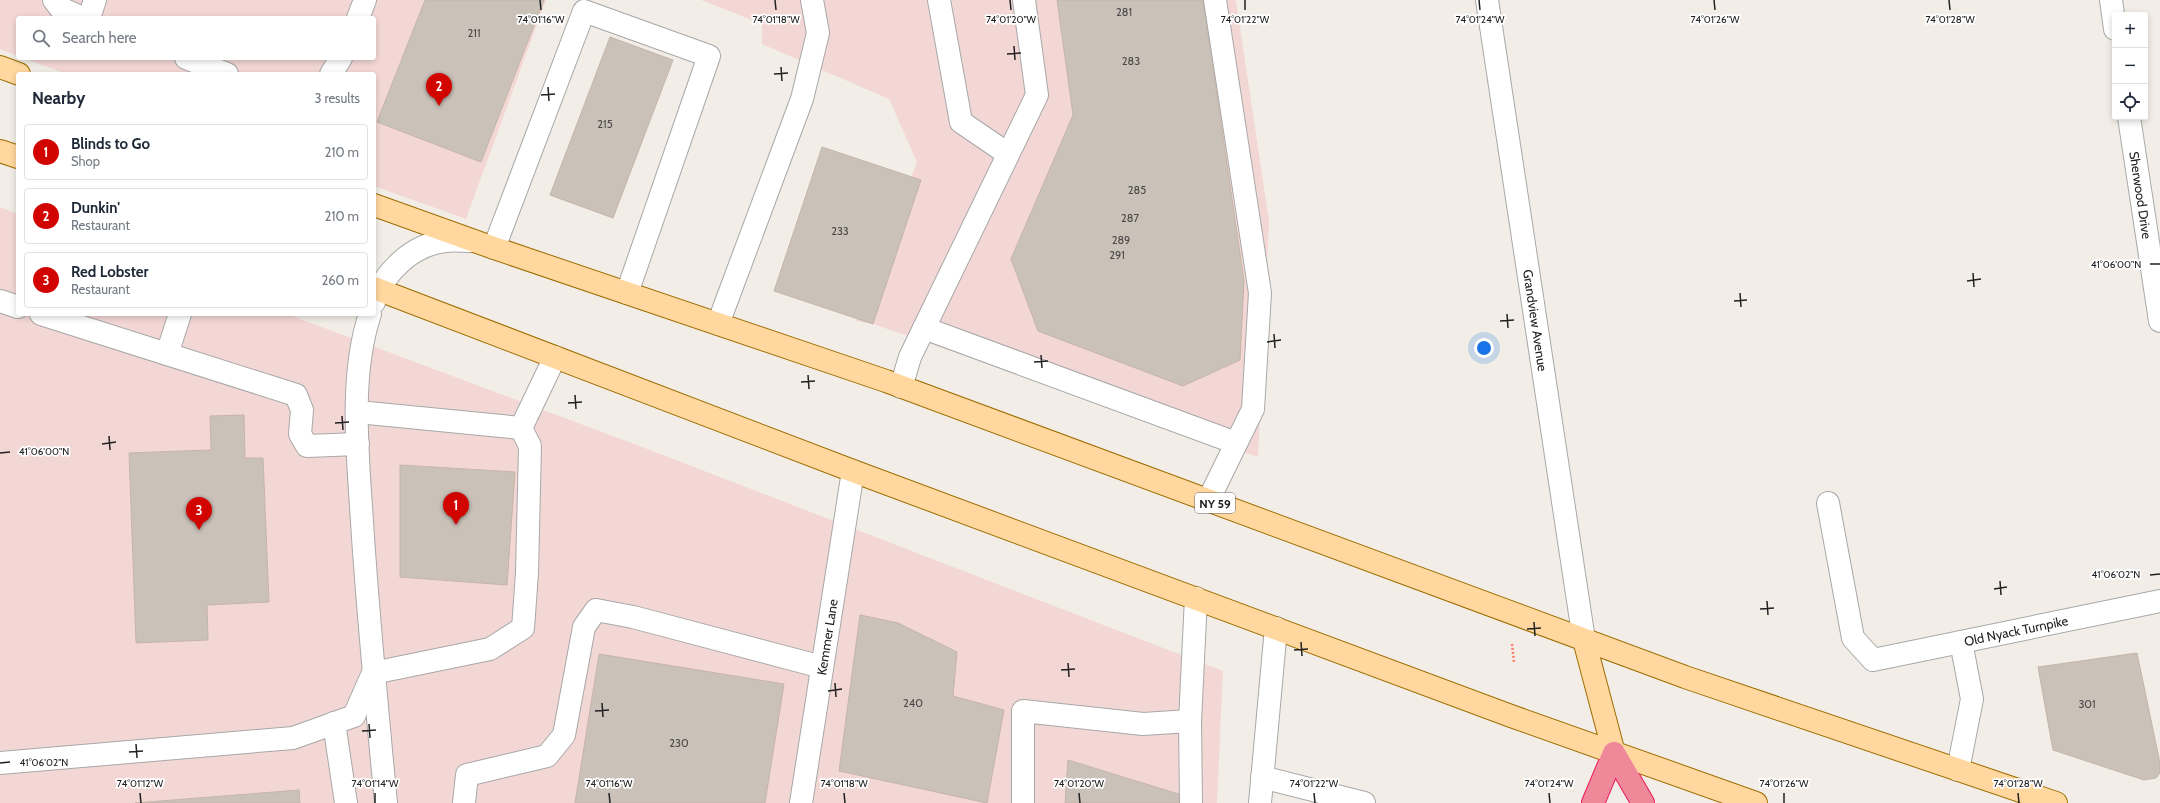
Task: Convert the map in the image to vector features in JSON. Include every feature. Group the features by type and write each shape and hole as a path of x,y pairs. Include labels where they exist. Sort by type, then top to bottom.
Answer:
{"highway":[{"path":"1593,803 1614,753"},
{"path":"1614,753 1643,803"}],"main road":[{"path":"0,67 16,73"},
{"path":"0,151 16,157"},
{"name":"NY 59","path":"376,205 473,241 901,387 1685,677 2056,803"},
{"path":"376,293 555,357 854,471 1276,628 1614,753 1756,803"},
{"path":"1584,640 1614,753"}],"street":[{"path":"54,0 60,8 78,16"},
{"path":"90,16 95,0"},
{"path":"359,16 365,0"},
{"path":"718,324 802,99 818,33 812,0"},
{"path":"939,0 961,122 1008,154"},
{"path":"901,387 910,357 1037,95 1024,0"},
{"path":"1208,501 1253,410 1260,293 1215,0"},
{"name":"Grandview Avenue","path":"1487,0 1584,640"},
{"path":"2111,0 2113,12"},
{"path":"494,248 584,11 709,56 627,293"},
{"path":"191,60 223,72"},
{"path":"332,72 340,60"},
{"name":"Sherwood Drive","path":"2129,120 2160,321"},
{"path":"376,292 394,268 417,250 445,241 473,241"},
{"path":"0,301 16,306"},
{"path":"47,316 296,395 302,410 300,434 307,446 358,444"},
{"path":"167,354 179,316"},
{"path":"369,316 365,330 361,358 358,444 373,672 386,803"},
{"path":"924,328 1236,443"},
{"path":"521,428 555,357"},
{"path":"358,412 521,428"},
{"path":"373,672 490,650 523,628 527,573 530,446 521,428"},
{"name":"Kemmer Lane","path":"801,803 854,471"},
{"name":"Old Nyack Turnpike","path":"1828,503 1852,638 1873,660 2160,601"},
{"path":"1191,803 1190,721 1196,598"},
{"path":"464,803 468,775 547,756 564,735 584,627 596,610 633,617 822,667"},
{"path":"1260,803 1276,628"},
{"path":"1958,770 1972,699 1961,642"},
{"path":"0,763 293,738 354,716 373,672"},
{"path":"1023,803 1023,711 1143,724 1190,721"},
{"path":"334,723 346,803"},
{"path":"1262,778 1364,803"}],"path":[{"path":"1512,643 1514,662"}],"shaded area":[{"path":"0,0 546,0 466,219 376,187 376,72 62,72 28,60 376,60 376,16 16,16 16,55 0,49"},
{"path":"701,0 1236,0 1269,221 1258,457 873,324 856,321 917,162 889,99 762,44 762,24"},
{"path":"0,207 16,213 16,316 292,316 629,442 1223,671 1217,803 0,803"}],"building":[{"path":"425,0 544,0 481,162 377,122"},
{"path":"1057,0 1203,0 1244,281 1240,360 1183,386 1038,331 1011,259 1073,115"},
{"path":"610,37 673,60 613,218 550,195"},
{"path":"822,147 921,180 873,324 774,291"},
{"path":"244,415 245,458 263,458 269,602 207,605 208,640 136,643 129,453 211,450 210,416"},
{"path":"400,465 515,472 507,585 400,577"},
{"path":"860,615 898,623 957,652 953,696 1004,710 987,803 839,771"},
{"path":"2137,653 2160,763 2160,773 2156,778 2144,780 2053,750 2038,667"},
{"path":"599,654 784,684 765,803 575,803"},
{"path":"1068,760 1185,796 1185,803 1065,803"},
{"path":"299,790 300,803 135,803"}],"place":[{"name":"Dunkin'","path":"439,106"},
{"name":"Blinds to Go","path":"456,525"},
{"name":"Red Lobster","path":"199,530"}]}
